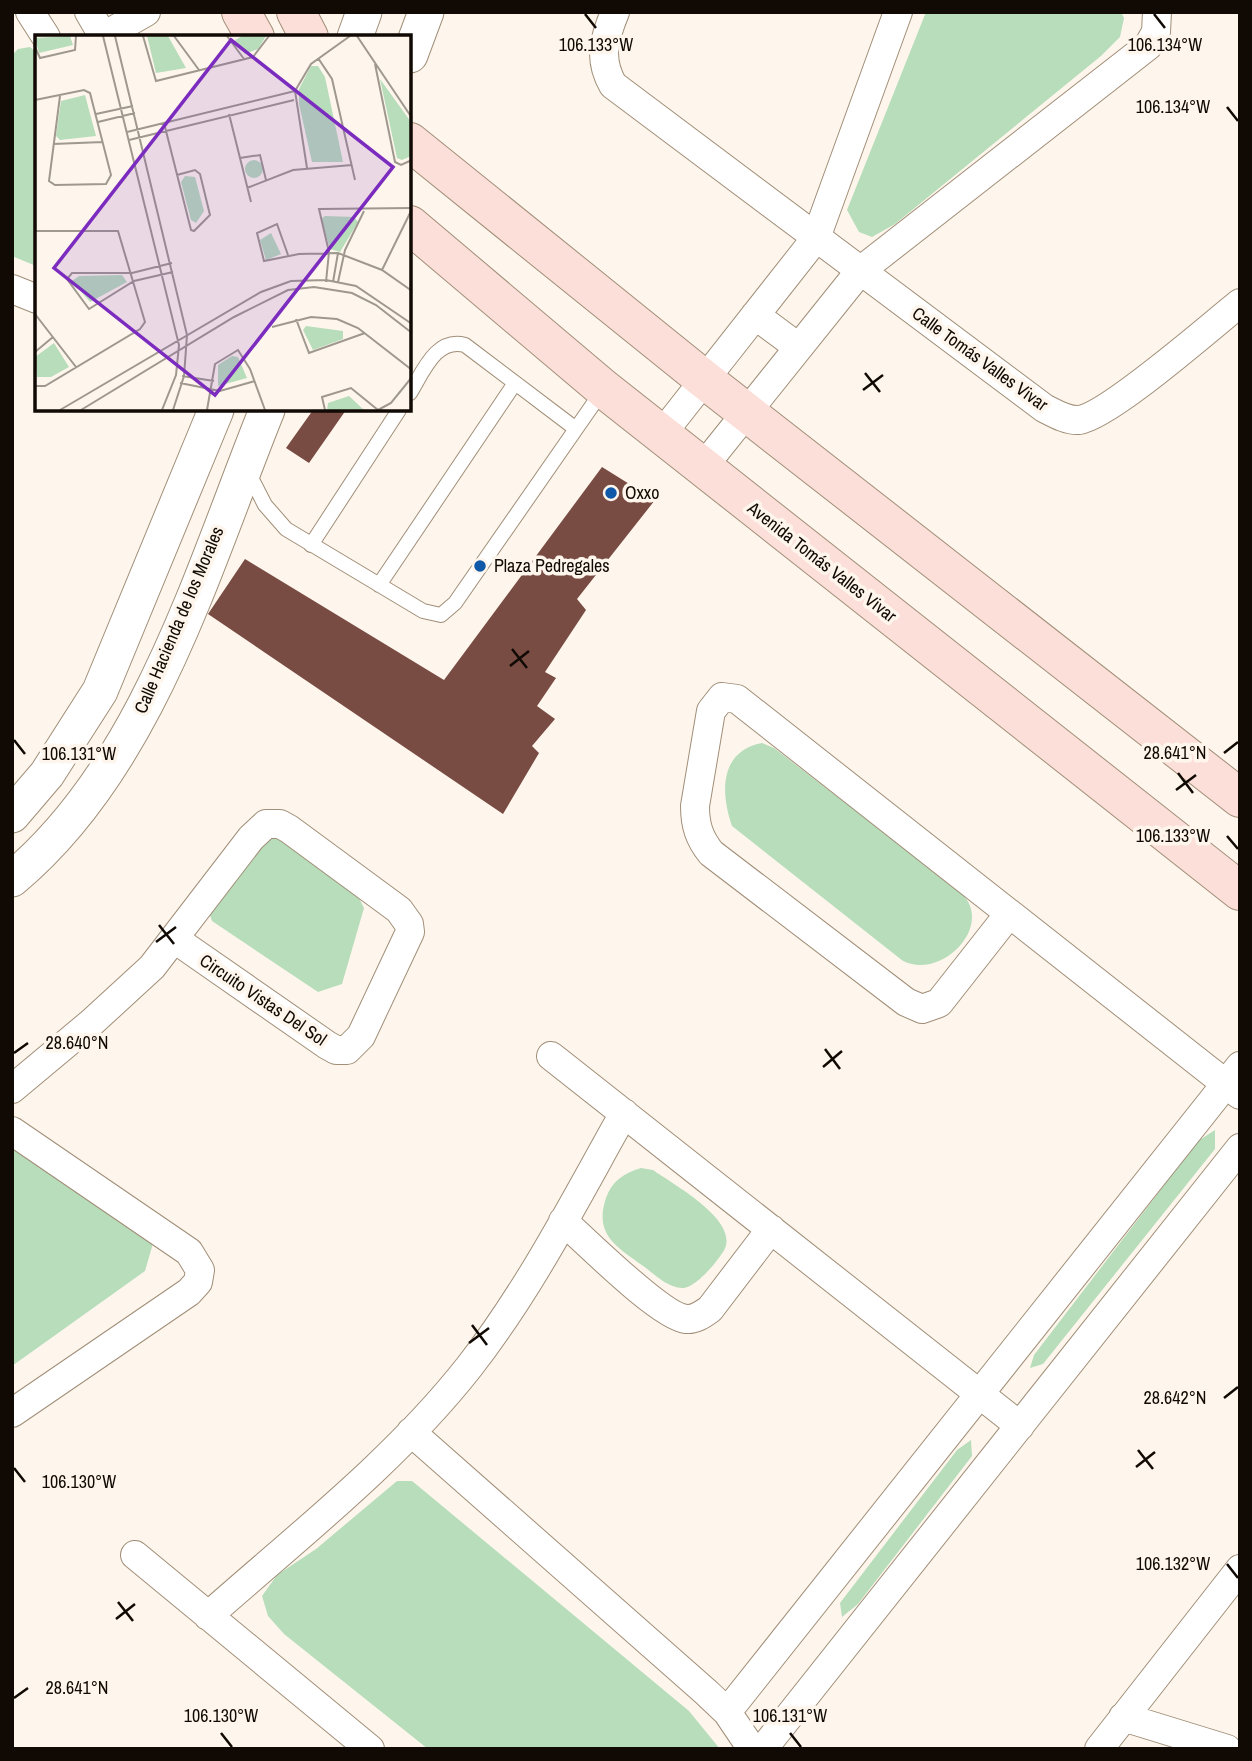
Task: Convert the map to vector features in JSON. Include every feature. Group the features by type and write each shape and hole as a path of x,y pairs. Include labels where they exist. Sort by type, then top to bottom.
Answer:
{"main road":[{"path":"241,12 254,35"},
{"path":"296,12 308,35"},
{"path":"411,143 705,380 1240,798"},
{"name":"Avenida Tomás Valles Vivar","path":"411,226 661,435 1240,891"}],"street":[{"path":"12,19 24,12"},
{"path":"30,12 45,35"},
{"path":"89,12 101,35"},
{"path":"106,35 146,12"},
{"path":"356,35 365,12"},
{"path":"411,52 426,12"},
{"name":"Calle Tomás Valles Vivar","path":"615,12 602,53 606,72 613,85 1044,408 1060,416 1079,420 1118,400 1240,303"},
{"path":"661,435 816,238 898,12"},
{"path":"703,467 860,271 1148,46 1156,33 1157,12"},
{"path":"12,289 35,298"},
{"path":"755,316 798,347"},
{"path":"12,815 47,774 100,691 216,411"},
{"name":"Calle Hacienda de los Morales","path":"12,879 62,829 93,789 143,708 170,650 267,411"},
{"path":"727,1712 980,1394 1235,1082 1009,914 737,699 722,697 716,702 711,711 695,806 695,821 703,843 711,853 906,1002 922,1009 939,1003 1009,914"},
{"name":"Circuito Vistas Del Sol","path":"12,1089 127,992 176,940 251,838 266,824 274,823 289,830 399,910 409,924 410,932 361,1036 346,1050 337,1050 327,1045 176,940"},
{"path":"551,1056 1020,1426"},
{"path":"208,1616 356,1486 411,1433 468,1368 496,1331 624,1114"},
{"path":"12,1131 189,1252 200,1270 198,1282 189,1292 12,1413"},
{"path":"763,1749 1240,1148"},
{"path":"563,1221 663,1309 688,1319 701,1316 710,1309 771,1229"},
{"path":"411,1433 727,1712 752,1749"},
{"path":"135,1555 370,1749"},
{"path":"1099,1749 1240,1569"},
{"path":"1123,1717 1227,1749"}],"lane":[{"path":"411,391 437,351 446,344 456,342 465,345 576,429"},
{"path":"379,585 515,383"},
{"path":"245,464 274,517 311,545 433,615 447,611 604,389"},
{"path":"311,545 398,411"}],"green space":[{"path":"926,12 1121,12 1124,18 1120,37 1101,56 895,224 872,237 859,232 847,210"},
{"path":"30,47 35,51 35,266 12,256 12,55 18,49"},
{"path":"762,743 774,748 961,892 969,904 972,918 970,930 954,951 930,964 916,965 903,961 732,826 726,800 727,775 738,755 748,747"},
{"path":"270,832 356,892 364,908 342,984 318,992 212,921 207,907"},
{"path":"1215,1130 1215,1149 1043,1364 1030,1368 1034,1355 1198,1141"},
{"path":"12,1138 154,1240 145,1271 12,1366"},
{"path":"641,1168 653,1170 703,1205 715,1217 727,1240 716,1262 695,1283 684,1288 664,1281 618,1247 606,1232 603,1211 609,1192 619,1178"},
{"path":"971,1440 972,1456 858,1604 842,1617 840,1603 957,1450"},
{"path":"397,1481 412,1481 423,1490 689,1711 720,1749 428,1749 284,1634 268,1616 262,1596 277,1575 316,1549"}],"building":[{"path":"312,411 345,411 309,463 286,448"},
{"path":"602,467 655,500 577,599 586,610 545,672 556,678 537,706 555,719 532,746 539,753 503,814 208,614 245,559 444,680"}],"place":[{"name":"Oxxo","path":"611,493"},
{"name":"Plaza Pedregales","path":"480,566"}]}
